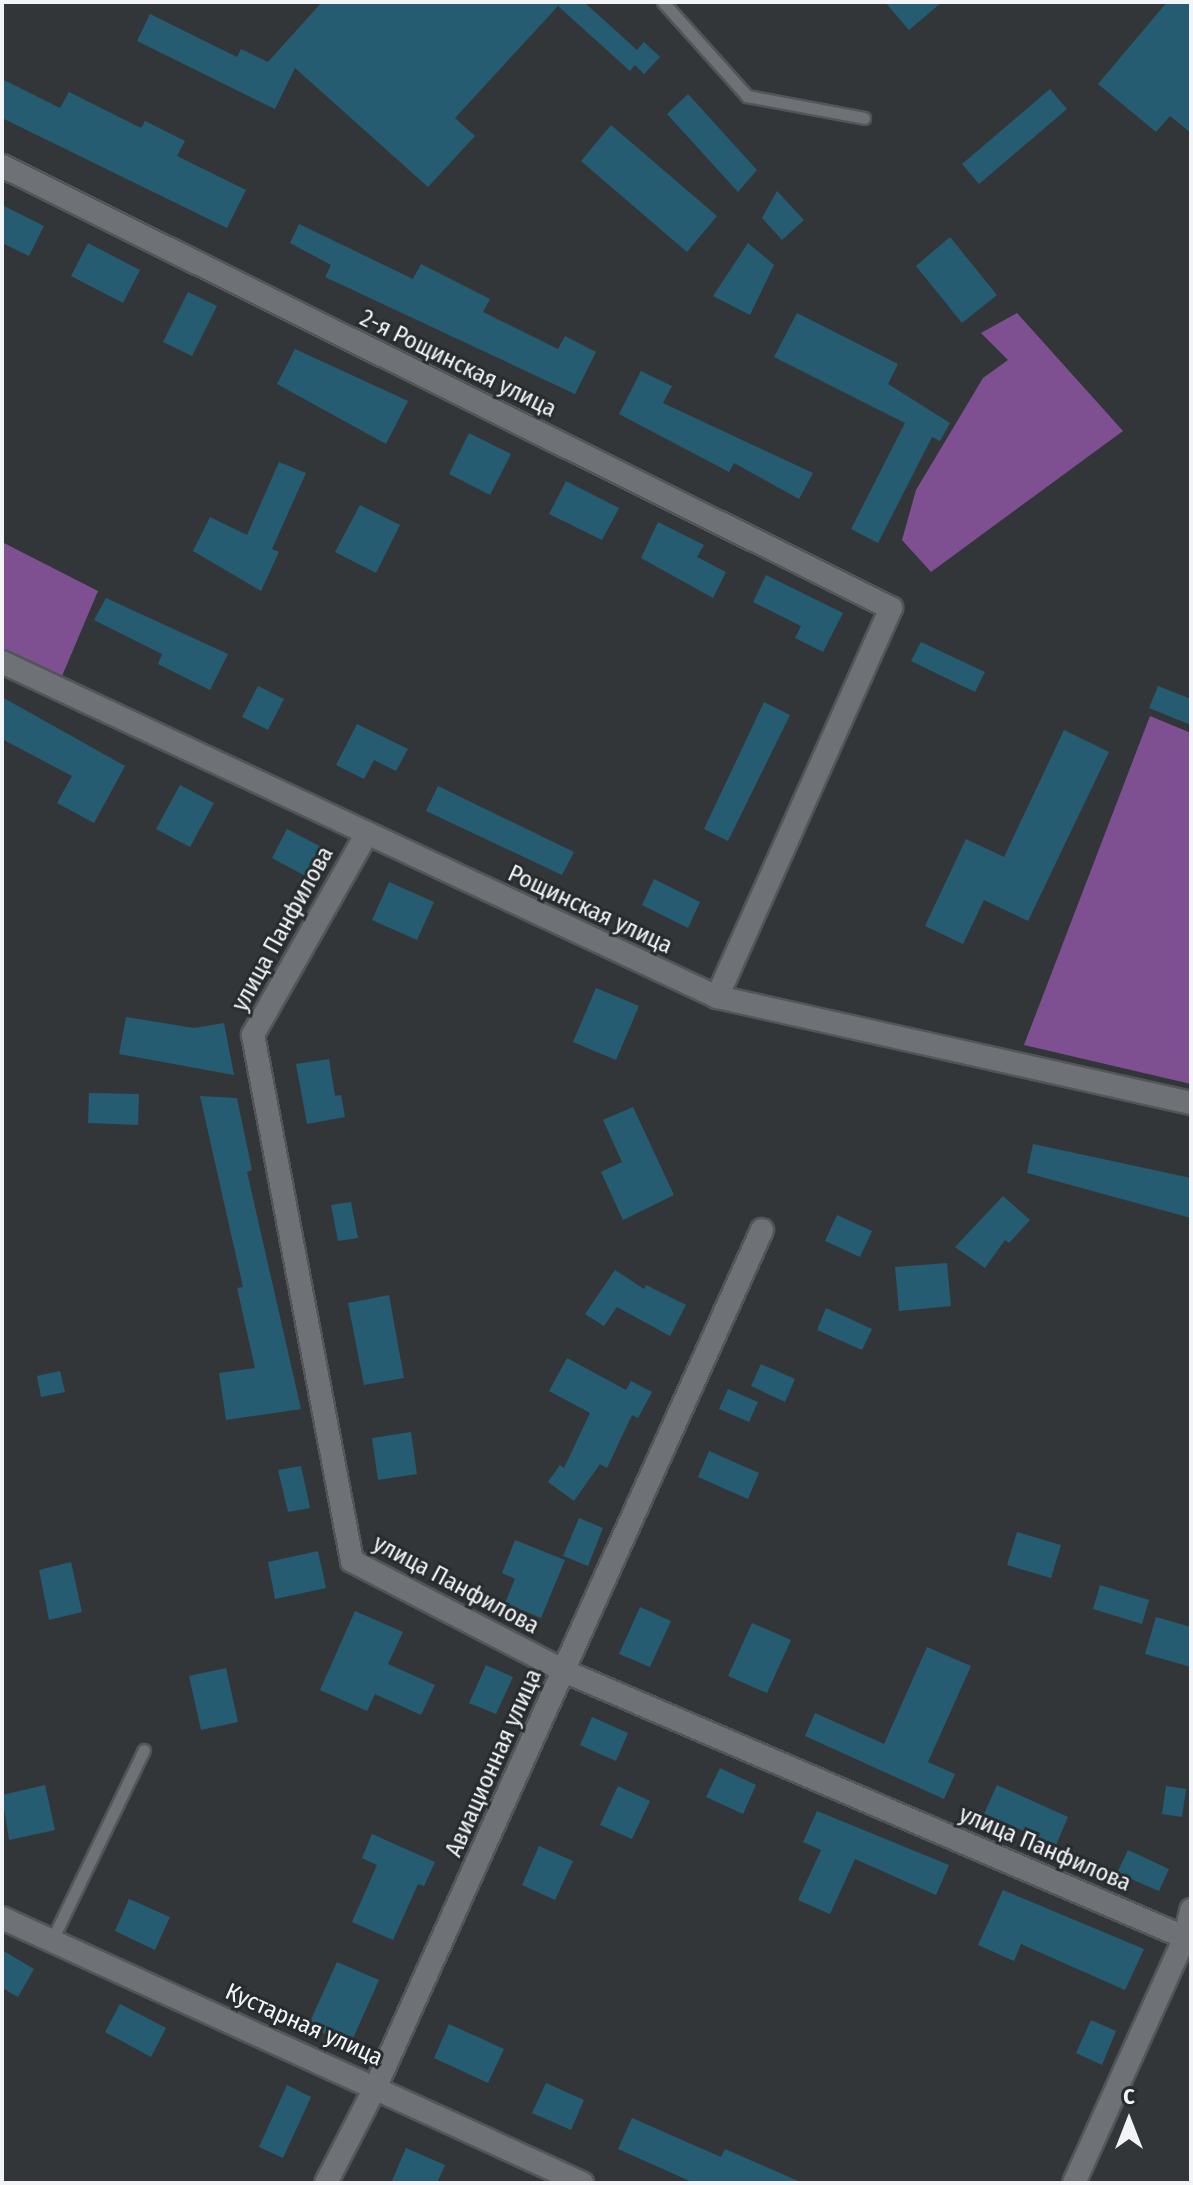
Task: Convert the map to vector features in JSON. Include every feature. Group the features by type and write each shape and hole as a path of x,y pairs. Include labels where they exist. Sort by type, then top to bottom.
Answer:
{"street":[{"name":"2-я Рощинская улица","path":"2,166 891,608 717,997"},
{"name":"Рощинская улица","path":"2,662 717,997 1191,1103"},
{"name":"улица Панфилова","path":"366,835 253,1035 352,1561 564,1671 1188,1938"},
{"name":"Авиационная улица","path":"326,2183 376,2086 762,1230"},
{"path":"1074,2183 1188,1938 1191,1910"},
{"name":"Кустарная улица","path":"2,1918 376,2086 582,2183"}],"lane":[{"path":"663,2 747,96 864,118"},
{"path":"52,1940 144,1750"}],"shaded area":[{"path":"1017,313 1123,431 931,572 902,540 916,490 983,378 1008,360 981,333"},
{"path":"2,542 98,591 51,702 58,678 2,649"},
{"path":"1150,716 1191,733 1191,1084 1024,1045"}],"building":[{"path":"322,2 584,2 637,50 644,42 660,57 644,74 635,65 630,71 558,6 455,118 475,136 428,187 295,68 275,109 137,41 150,14 237,57 241,49 268,62"},
{"path":"885,2 942,2 909,30"},
{"path":"1167,2 1191,2 1191,133 1170,116 1156,132 1098,84"},
{"path":"2,79 60,108 69,92 141,128 145,121 185,141 177,156 246,190 227,228 2,118"},
{"path":"1050,89 1067,109 979,184 962,164"},
{"path":"688,94 757,170 738,192 667,114"},
{"path":"611,125 717,216 687,252 581,161"},
{"path":"777,191 804,220 782,240 762,218"},
{"path":"2,205 44,226 29,256 2,243"},
{"path":"299,224 413,279 421,264 490,299 483,312 558,349 565,336 596,352 575,394 325,277 331,265 290,243"},
{"path":"950,237 997,295 962,323 916,266"},
{"path":"88,243 140,270 123,303 71,276"},
{"path":"748,243 774,265 750,315 713,296"},
{"path":"188,292 217,306 192,356 163,342"},
{"path":"797,313 898,364 888,384 950,423 940,441 932,437 878,543 851,529 905,423 774,357"},
{"path":"295,349 408,401 386,444 277,384"},
{"path":"641,371 672,386 663,403 813,473 799,499 734,463 729,472 619,414"},
{"path":"469,433 511,454 490,495 449,474"},
{"path":"279,462 306,473 272,549 279,552 261,591 193,551 210,517 247,535"},
{"path":"566,481 619,508 602,540 549,514"},
{"path":"360,505 400,525 376,573 335,552"},
{"path":"658,522 704,545 697,557 726,572 713,598 641,558"},
{"path":"766,575 843,613 823,652 795,638 801,626 753,602"},
{"path":"106,598 228,654 210,690 158,664 162,654 94,620"},
{"path":"921,642 985,672 975,692 911,661"},
{"path":"258,686 284,699 268,730 242,717"},
{"path":"1158,686 1191,699 1191,725 1149,708"},
{"path":"2,697 125,766 94,823 57,803 72,776 2,739"},
{"path":"764,702 790,715 728,841 704,829"},
{"path":"357,724 408,749 396,771 374,760 364,779 336,765"},
{"path":"1064,730 1109,752 1028,921 984,900 963,944 925,926 966,839 1004,857"},
{"path":"180,785 214,803 190,847 156,829"},
{"path":"438,786 574,852 562,875 426,811"},
{"path":"287,829 325,849 309,878 272,858"},
{"path":"654,879 700,902 688,928 642,905"},
{"path":"389,882 434,902 417,940 372,920"},
{"path":"596,988 639,1006 616,1060 573,1042"},
{"path":"126,1017 194,1028 224,1023 234,1075 119,1054"},
{"path":"329,1059 335,1096 341,1095 345,1117 307,1124 296,1064"},
{"path":"89,1093 139,1094 138,1125 88,1123"},
{"path":"200,1096 237,1098 252,1170 247,1172 301,1409 226,1420 219,1373 255,1368 237,1288 243,1287"},
{"path":"633,1107 674,1195 623,1220 601,1172 622,1162 603,1120"},
{"path":"1033,1144 1191,1178 1191,1218 1027,1173"},
{"path":"1003,1196 1030,1220 1009,1243 1005,1240 985,1268 955,1247"},
{"path":"351,1202 358,1238 338,1241 331,1205"},
{"path":"837,1215 872,1231 860,1257 825,1241"},
{"path":"947,1263 951,1306 899,1311 895,1267"},
{"path":"615,1270 644,1289 646,1285 686,1305 670,1336 617,1307 604,1326 585,1314"},
{"path":"389,1295 404,1378 364,1385 348,1303"},
{"path":"826,1308 872,1329 862,1350 817,1330"},
{"path":"567,1358 626,1390 631,1381 652,1392 638,1418 632,1415 607,1468 600,1464 574,1501 548,1482 560,1465 564,1468 590,1413 549,1391"},
{"path":"761,1364 795,1379 785,1402 751,1386"},
{"path":"60,1371 65,1392 41,1397 37,1376"},
{"path":"728,1389 758,1402 749,1422 719,1409"},
{"path":"411,1432 417,1474 378,1480 372,1438"},
{"path":"709,1451 759,1473 748,1499 698,1477"},
{"path":"301,1466 310,1508 288,1512 278,1470"},
{"path":"579,1518 603,1528 588,1566 563,1556"},
{"path":"1017,1532 1061,1545 1051,1578 1007,1565"},
{"path":"515,1540 565,1560 541,1618 505,1603 515,1579 502,1573"},
{"path":"318,1551 326,1588 275,1599 268,1562"},
{"path":"71,1562 82,1612 49,1620 39,1570"},
{"path":"1100,1585 1149,1600 1142,1624 1093,1609"},
{"path":"640,1607 671,1621 650,1667 619,1654"},
{"path":"355,1611 403,1632 388,1664 435,1685 421,1715 375,1694 367,1711 320,1690"},
{"path":"1156,1617 1191,1627 1191,1667 1145,1654"},
{"path":"752,1623 791,1640 767,1693 728,1676"},
{"path":"927,1647 971,1666 928,1762 955,1774 944,1799 805,1736 815,1713 884,1744"},
{"path":"486,1665 513,1677 496,1714 469,1703"},
{"path":"226,1668 238,1722 201,1730 189,1676"},
{"path":"592,1717 628,1733 616,1761 580,1745"},
{"path":"720,1768 756,1785 743,1814 706,1797"},
{"path":"45,1785 55,1830 9,1840 2,1795"},
{"path":"997,1785 1068,1817 1056,1845 984,1814"},
{"path":"618,1786 650,1801 632,1839 600,1825"},
{"path":"1166,1786 1186,1789 1182,1817 1162,1814"},
{"path":"817,1811 949,1865 936,1895 855,1859 830,1914 798,1900 821,1850 803,1842"},
{"path":"372,1834 435,1862 424,1886 418,1884 393,1940 352,1922 377,1865 362,1858"},
{"path":"539,1846 573,1861 555,1900 522,1885"},
{"path":"1128,1850 1169,1869 1159,1891 1117,1873"},
{"path":"1003,1890 1144,1949 1125,1990 1021,1944 1014,1961 978,1945"},
{"path":"129,1899 170,1917 155,1950 115,1931"},
{"path":"2,1950 34,1969 18,1997 2,1988"},
{"path":"337,1962 379,1980 350,2045 308,2026"},
{"path":"120,2004 166,2028 151,2057 105,2032"},
{"path":"1091,2020 1116,2031 1102,2065 1076,2053"},
{"path":"449,2024 504,2049 488,2083 434,2058"},
{"path":"546,2083 584,2100 571,2130 532,2113"},
{"path":"287,2085 311,2097 283,2158 259,2147"},
{"path":"632,2118 721,2157 725,2149 803,2183 694,2183 618,2149"},
{"path":"406,2148 445,2165 437,2183 391,2183"}]}
